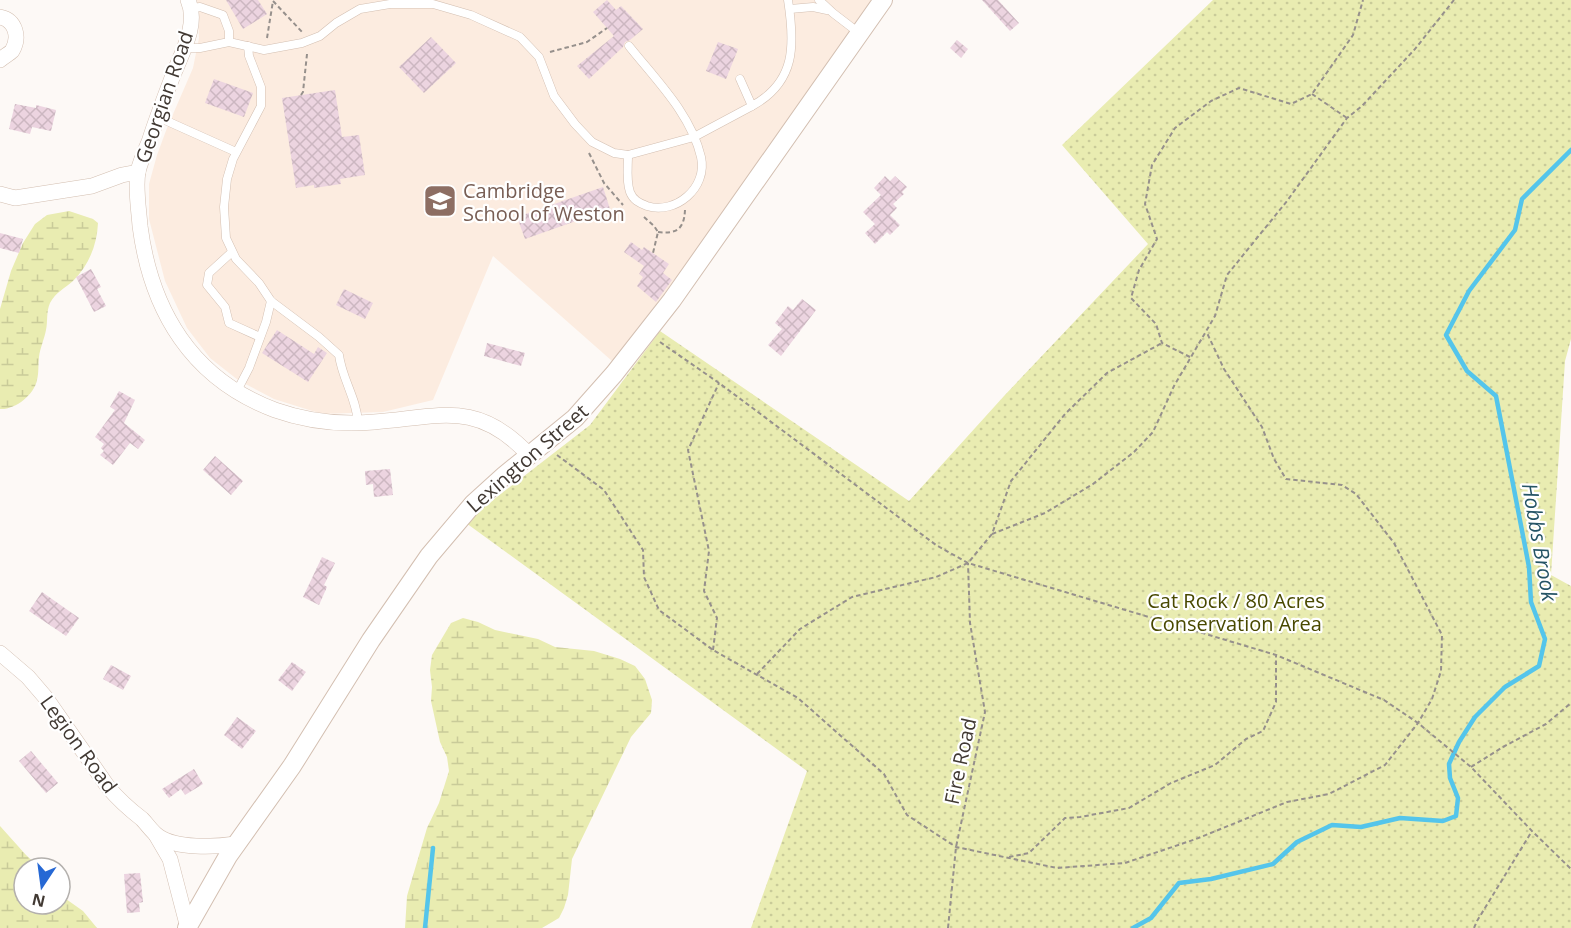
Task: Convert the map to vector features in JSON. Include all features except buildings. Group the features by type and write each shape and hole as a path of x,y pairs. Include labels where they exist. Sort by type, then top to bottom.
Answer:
{"street":[{"name":"Lexington Street","path":"188,928 216,875 236,844 292,766 371,640 429,556 473,504 590,403 648,332 883,0"},
{"name":"Georgian Road","path":"189,4 190,27 184,48 138,172 139,215 144,255 158,299 170,323 191,352 237,391 252,400 288,414 320,420 358,423 438,414 461,415 495,427 511,438 536,449"},
{"path":"0,17 13,24 17,36 11,52 0,60"},
{"path":"0,194 15,198 93,186 122,175 138,172"},
{"name":"Legion Road","path":"0,653 40,691 115,795 156,836 170,859 188,928"},
{"name":"Legion Road","path":"156,836 191,845 236,844"}],"lane":[{"path":"184,48 200,48 229,42 264,50 302,43 320,36 336,23 360,9 390,4 433,4 471,15 520,36 539,57 554,96 575,124 597,146 614,153 628,155 694,137 769,96 786,72 792,43 788,0"},
{"path":"819,0 833,14"},
{"path":"189,4 223,15 229,32 229,42"},
{"path":"790,9 813,7 824,9 859,33"},
{"path":"248,46 249,56 261,87 261,106 236,152 227,179 224,194 226,238 232,252 259,283 271,301 339,355 340,367 356,405 358,423"},
{"path":"628,155 630,192 634,200 652,208 680,203 691,193 701,171 702,159 680,109 629,46"},
{"path":"740,79 752,106"},
{"path":"158,117 236,152"},
{"path":"232,252 211,270 206,282 225,307 231,324 260,337"},
{"path":"237,391 249,369 271,301"}],"path":[{"path":"273,0 309,39 301,95"},
{"path":"264,50 273,0"},
{"path":"1191,357 1162,343 1156,324 1131,298 1139,270 1157,238 1145,204 1152,165 1175,128 1211,100 1239,88 1291,104 1312,94 1353,35 1363,0"},
{"path":"992,534 1045,513 1093,484 1134,452 1154,432 1174,386 1207,333 1227,276 1287,201 1347,118 1362,106 1415,49 1454,0"},
{"path":"539,57 552,51 587,42 607,27"},
{"path":"1312,94 1347,118"},
{"path":"658,232 677,231 685,215 680,203"},
{"path":"648,332 936,545 968,563 1276,655 1384,700 1418,723 1472,767 1571,869"},
{"path":"536,449 604,490 643,550 644,577 659,610 713,650 798,698 884,774 907,814 956,847 1057,868 1125,863 1196,839 1287,802 1329,794 1385,765 1418,723 1431,699 1441,671 1442,635 1394,543 1356,494 1342,485 1286,479 1274,459 1262,427 1224,369 1207,333"},
{"path":"757,674 800,629 852,597 936,577 968,563 992,534 1011,481 1065,414 1107,373 1162,343"},
{"path":"713,650 717,618 704,591 709,551 688,450 719,383"},
{"name":"Fire Road","path":"948,928 956,847 985,712 970,623 968,563"},
{"path":"956,847 1009,857 1029,853 1065,818 1129,808 1171,783 1215,765 1246,739 1263,731 1276,702 1276,655"},
{"path":"1472,767 1546,724 1571,703"},
{"path":"1474,928 1532,831"}],"shaded area":[{"name":"Cambridge School of Weston","path":"197,0 872,0 674,281 612,361 493,256 433,400 383,412 322,414 274,399 238,380 210,358 187,328 165,281 149,219 149,184 167,128 193,68 199,38"}],"green space":[{"name":"Cat Rock / 80 Acres Conservation Area","path":"1213,0 1571,0 1571,339 1565,361 1551,575 1571,586 1571,928 751,928 807,771 466,523 590,425 660,331 909,501 1004,396 1148,244 1062,145"},
{"path":"69,211 98,223 94,247 79,275 50,303 35,386 18,404 0,409 0,309 11,271 23,243 35,224 47,215"},
{"path":"463,618 495,630 538,639 555,647 594,651 620,659 635,666 645,679 652,700 651,713 631,737 572,859 568,895 564,908 559,918 542,928 405,928 407,896 427,828 439,803 449,771 431,701 432,655 451,623"},
{"path":"0,826 27,856 12,856 12,916 72,916 72,903 83,911 97,928 0,928"}],"waterway":[{"name":"Hobbs Brook","path":"1133,928 1151,918 1179,883 1211,879 1273,864 1297,842 1332,825 1361,827 1400,818 1443,821 1456,816 1458,798 1450,778 1449,764 1459,742 1475,717 1505,687 1539,666 1545,639 1531,602 1529,567 1496,396 1467,371 1446,335 1469,291 1515,230 1522,199 1571,150"},
{"path":"425,928 433,848"}],"place":[{"name":"Cambridge School of Weston","path":"440,201"}]}
